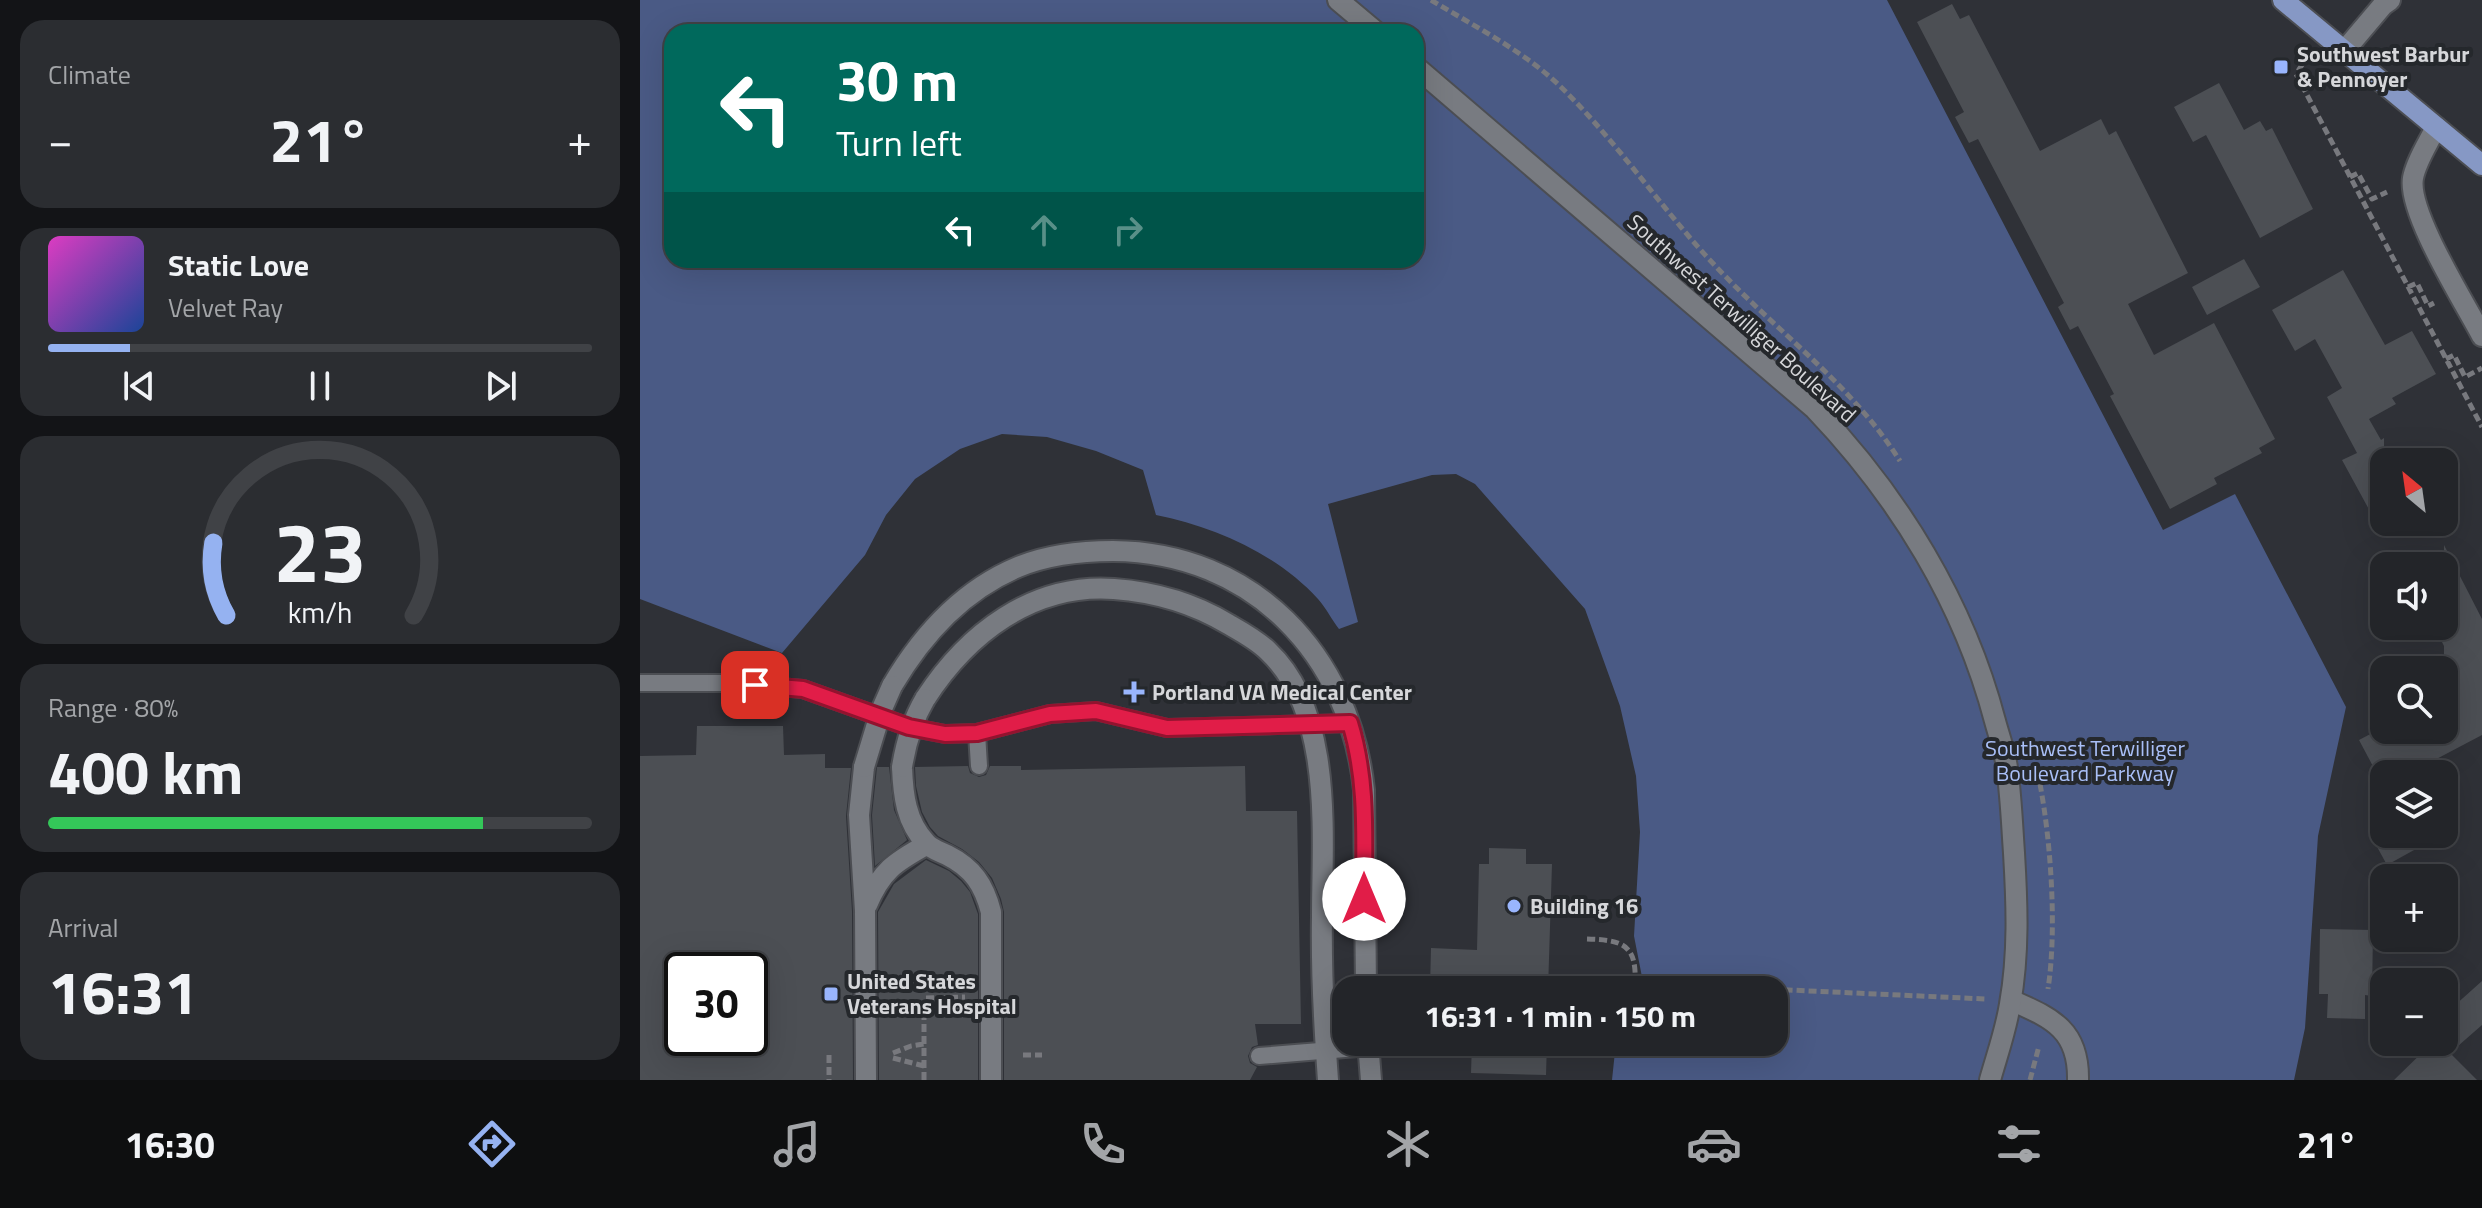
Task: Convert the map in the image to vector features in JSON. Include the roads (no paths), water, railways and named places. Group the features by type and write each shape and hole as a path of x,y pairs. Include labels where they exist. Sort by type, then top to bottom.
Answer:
{"main road":[{"path":"2283,0 2482,165"}],"street":[{"path":"1338,0 1366,24"},
{"path":"2345,50 2390,0"},
{"name":"Southwest Terwilliger Boulevard","path":"1424,74 1815,409 1843,439 1906,521 1970,641 2007,766 2017,901 2011,1000 1990,1080"},
{"path":"2436,127 2413,178 2415,202 2482,336"},
{"path":"866,1080 865,911 859,815 864,767 881,711 906,663 937,623 958,605 1020,567 1073,554 1145,552 1197,563 1234,581 1275,610 1300,633 1321,661 1338,691 1362,768 1366,976"},
{"path":"991,1080 991,912 977,877 960,861 926,845 911,819 903,800 902,767 906,742 925,699 961,650 1011,613 1055,596 1082,590 1112,589 1180,601 1244,633 1268,651 1285,671 1299,697 1317,758 1322,802 1321,937 1328,1080"},
{"path":"865,911 875,886 886,870 926,845"},
{"path":"2011,1000 2058,1023 2073,1048 2078,1080"},
{"path":"1369,1056 1371,1080"}],"lane":[{"path":"640,683 731,683 803,689 909,727 945,734 977,733 1050,714 1096,711 1167,728 1350,723"},
{"path":"977,733 979,766"},
{"path":"1259,1056 1332,1049"}],"place":[{"name":"Southwest Barbur & Pennoyer","path":"2281,67"},
{"name":"Portland VA Medical Center","path":"1134,692"},
{"name":"Building 16","path":"1514,906"},
{"name":"United States Veterans Hospital","path":"831,994"}],"park label":[{"name":"Southwest Terwilliger Boulevard Parkway","path":"2085,760"}]}
